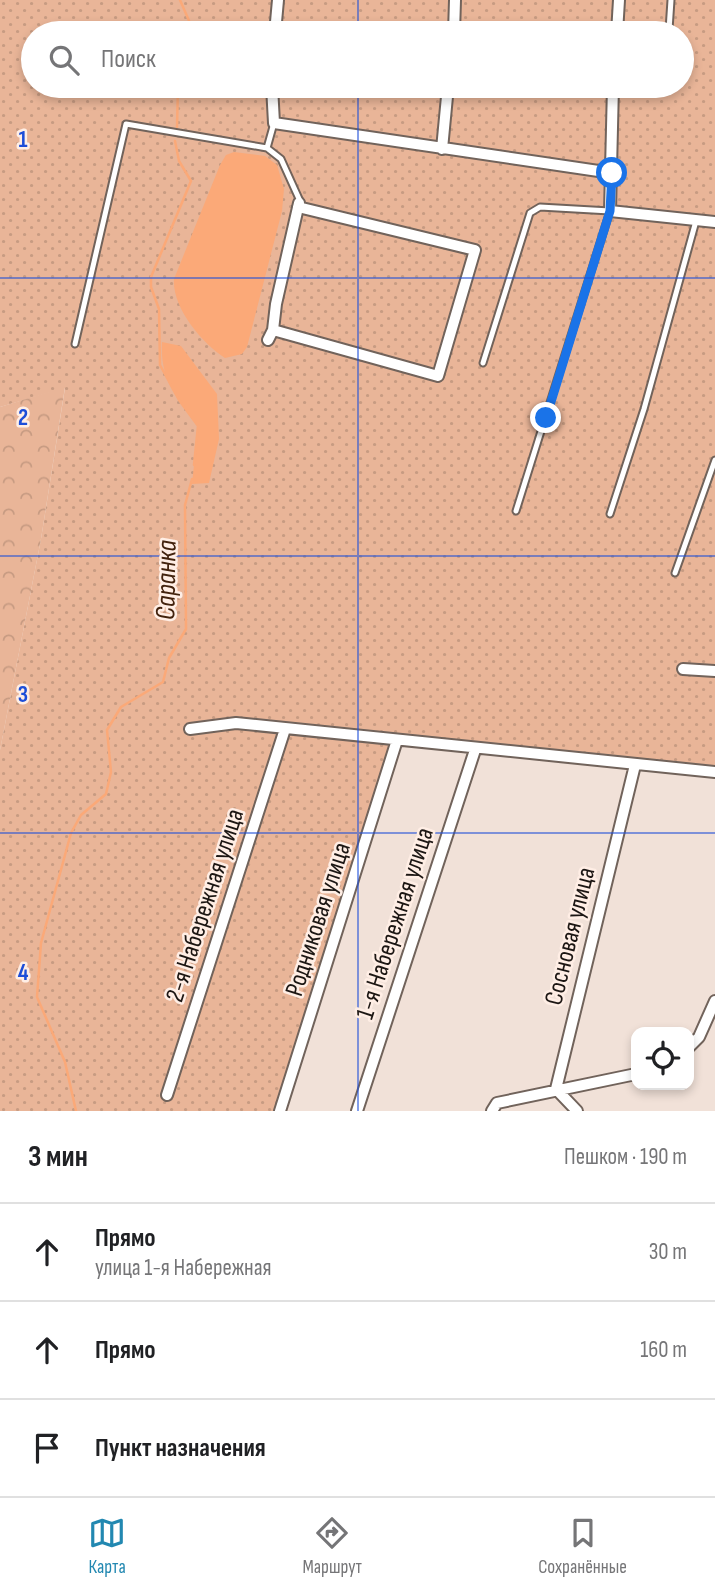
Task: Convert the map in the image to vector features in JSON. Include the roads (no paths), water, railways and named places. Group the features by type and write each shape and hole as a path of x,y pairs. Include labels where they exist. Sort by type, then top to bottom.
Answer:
{"street":[{"path":"276,21 278,0"},
{"path":"455,21 456,0"},
{"path":"618,21 619,0"},
{"path":"273,98 274,123 612,173"},
{"path":"442,149 448,98"},
{"path":"613,98 610,211 715,222"},
{"path":"299,204 475,250 438,376 270,335 299,204"},
{"path":"683,669 715,671"},
{"path":"190,729 236,723 475,750 715,772"},
{"name":"2-я Набережная улица","path":"167,1095 285,729"},
{"name":"Родниковая улица","path":"280,1111 397,740"},
{"name":"1-я Набережная улица","path":"357,1111 475,750"},
{"name":"Сосновая улица","path":"556,1089 635,765"},
{"path":"694,1042 699,1038 715,1002"},
{"path":"492,1111 497,1103 631,1075"},
{"path":"556,1089 576,1111"}],"lane":[{"path":"670,21 671,0"},
{"path":"267,148 274,123"},
{"path":"75,344 126,124 267,148 281,159 299,204"},
{"path":"483,363 530,213 540,207 610,211 516,511"},
{"path":"610,514 644,409 696,220"},
{"path":"675,573 715,460"}],"waterway":[{"name":"Саранка","path":"180,0 189,21"},
{"name":"Саранка","path":"177,127 178,98"},
{"name":"Саранка","path":"175,141 179,161 191,181 151,277 151,287 159,309 160,365 179,400 198,426 194,465"},
{"name":"Саранка","path":"76,1111 65,1062 37,997 41,943 71,833 81,815 106,794 111,772 107,730 121,707 163,682 169,658 186,629 185,505 192,479"}]}
